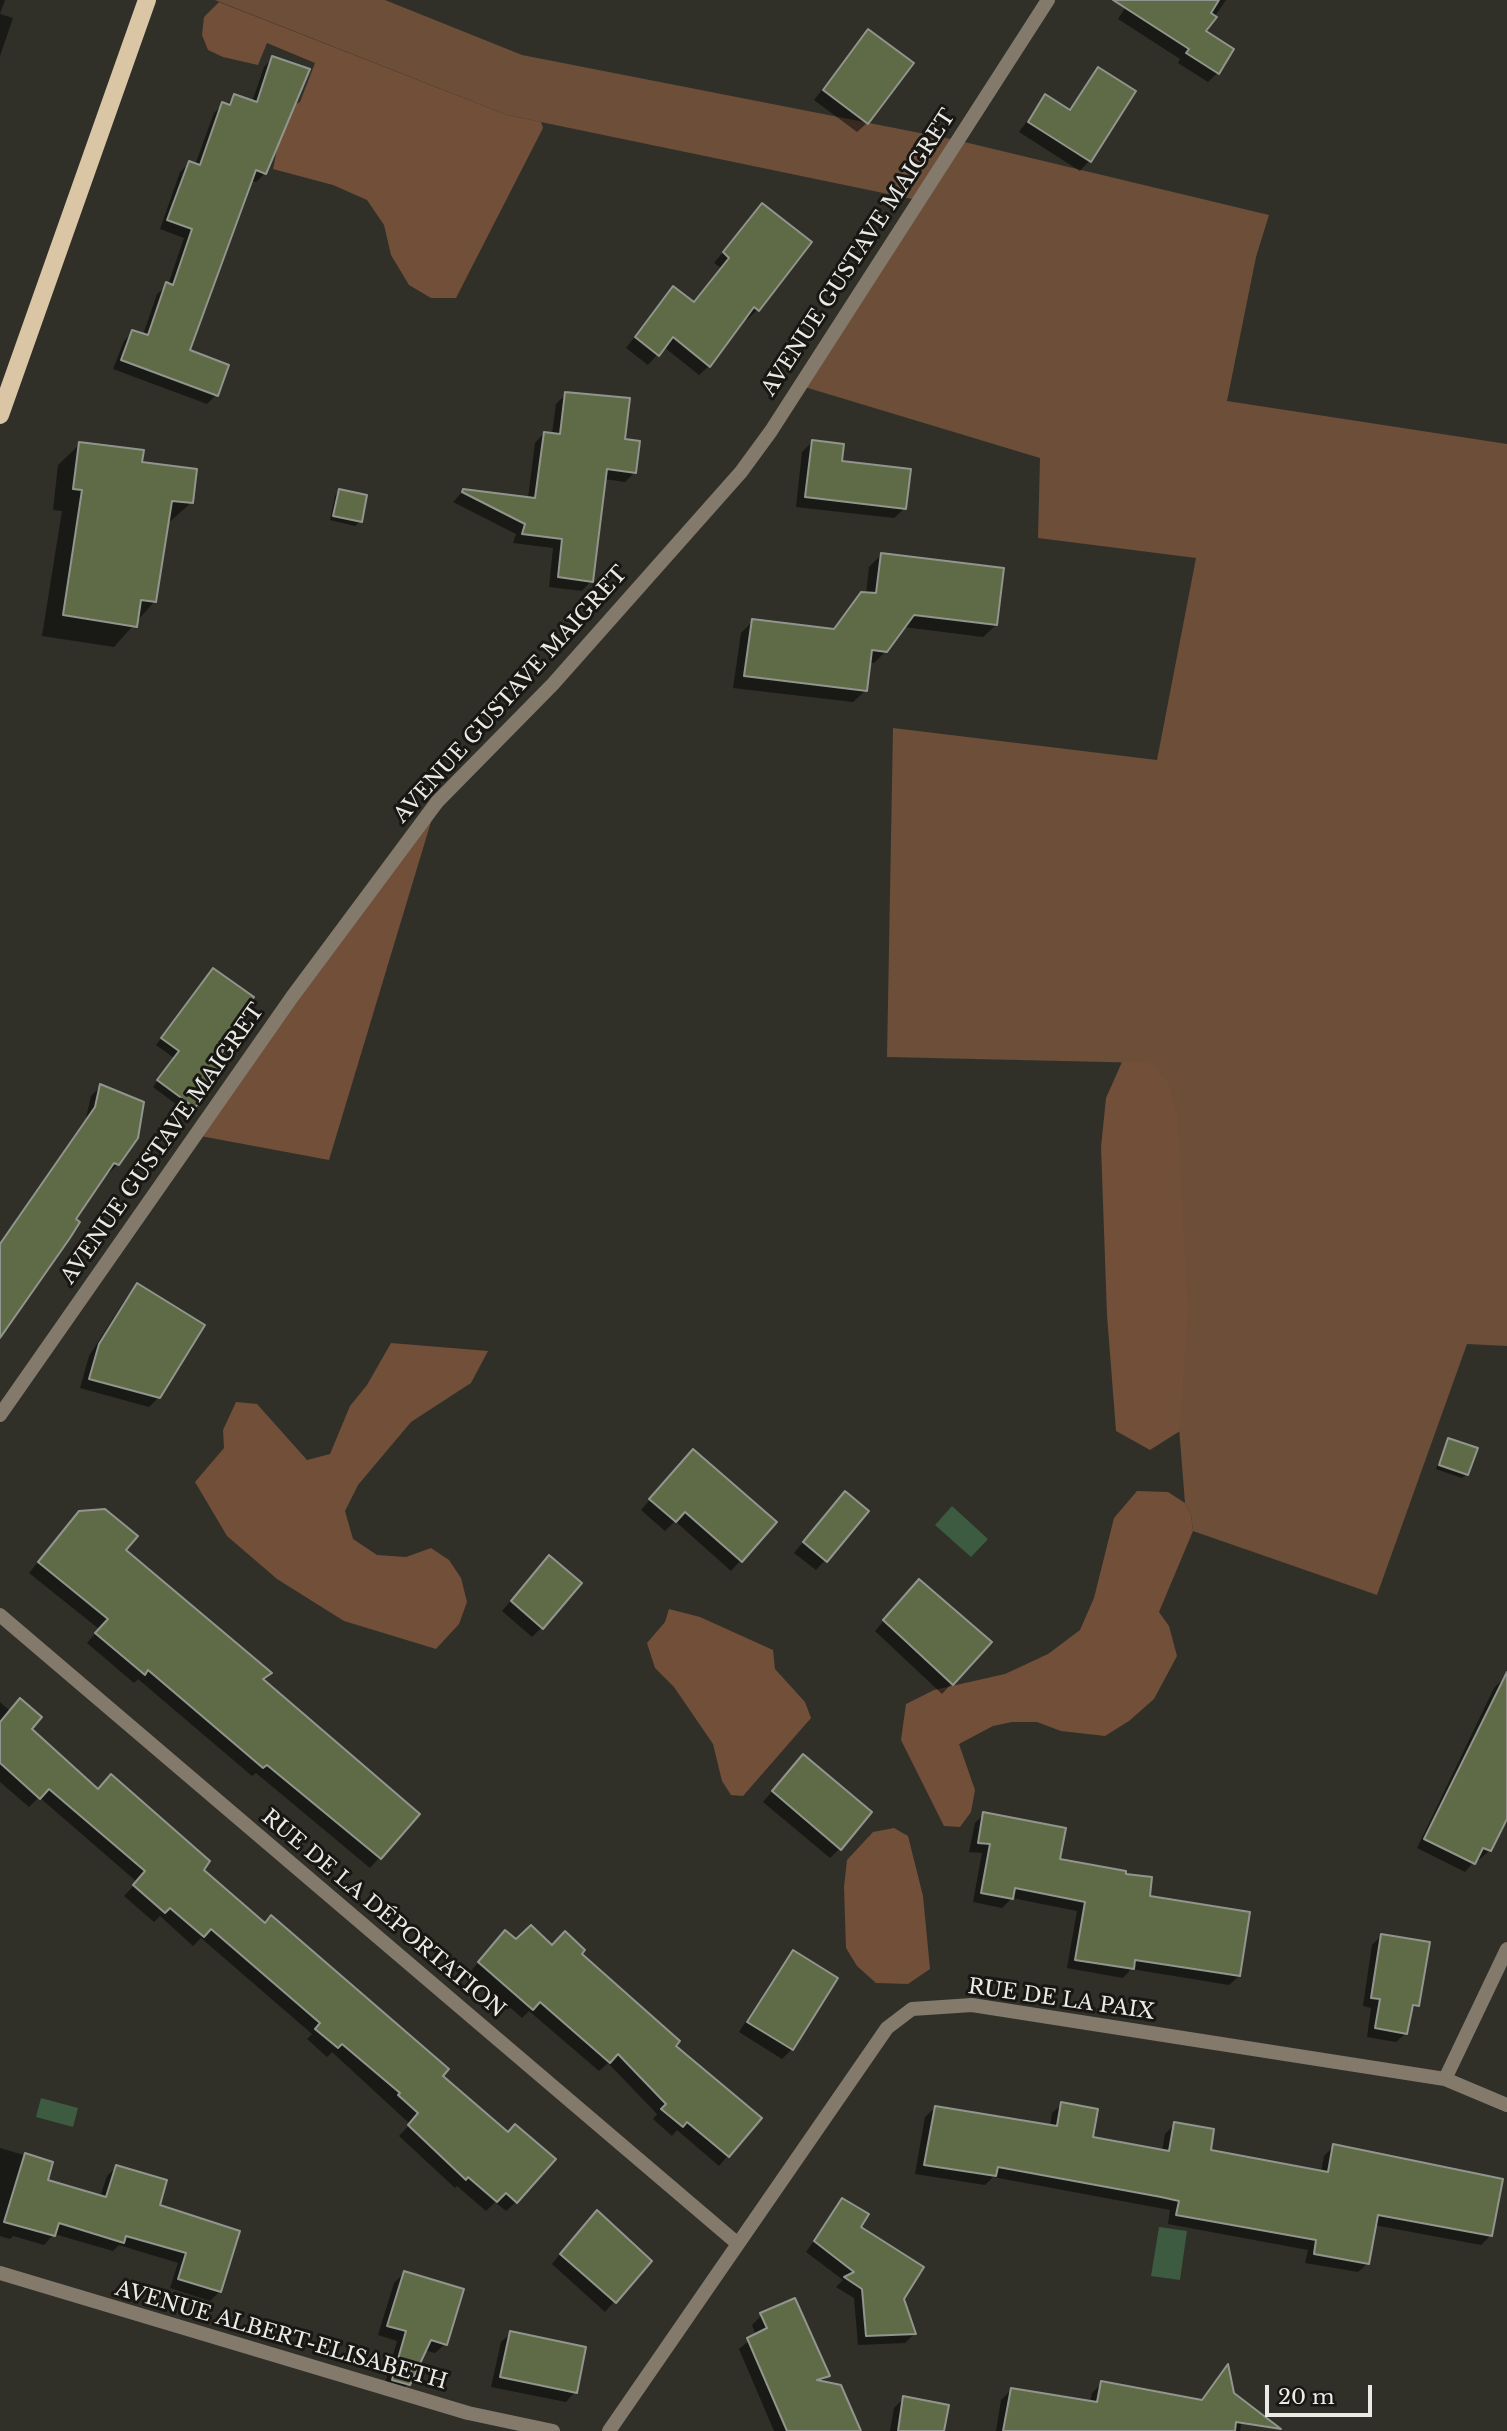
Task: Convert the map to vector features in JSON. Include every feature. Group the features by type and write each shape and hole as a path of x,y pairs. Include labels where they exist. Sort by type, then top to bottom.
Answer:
{"main road":[{"path":"0,415 147,0"}],"street":[{"name":"AVENUE GUSTAVE MAIGRET","path":"0,1415 284,1008 437,802 561,674 741,472 771,431 1048,0"},
{"name":"RUE DE LA DÉPORTATION","path":"0,1615 738,2244"},
{"path":"1445,2079 1507,1950"},
{"name":"RUE DE LA PAIX","path":"609,2431 887,2028 912,2009 972,2005 1445,2079 1507,2105"},
{"name":"AVENUE ALBERT-ELISABETH","path":"0,2273 468,2413 553,2431"}],"shaded area":[{"path":"215,0 385,0 522,55 956,140 1269,215 1256,257 1227,401 1507,444 1507,1346 1467,1344 1377,1595 1193,1531 1191,1514 1185,1503 1150,1063 887,1057 893,728 1157,760 1196,558 1038,538 1040,458 798,385 917,200 507,115"},
{"path":"219,2 507,115 541,122 543,128 456,298 431,298 409,285 391,255 384,225 367,200 333,185 273,169 285,110 300,102 315,63 267,43 258,65 223,57 208,50 202,35 204,17"},
{"path":"437,802 329,1160 195,1135"},
{"path":"1122,1062 1150,1062 1169,1084 1178,1119 1188,1309 1180,1431 1150,1450 1116,1431 1107,1315 1101,1147 1106,1098"},
{"path":"391,1343 488,1351 471,1383 411,1422 358,1485 345,1511 353,1539 377,1555 406,1557 431,1548 449,1560 461,1578 467,1602 459,1624 436,1649 344,1621 277,1579 227,1536 195,1482 224,1448 223,1430 236,1402 257,1404 307,1460 330,1454 350,1406 367,1385"},
{"path":"1137,1491 1168,1492 1185,1503 1191,1514 1193,1531 1159,1612 1169,1626 1177,1656 1154,1699 1129,1721 1105,1736 1061,1731 1037,1722 1012,1722 993,1726 959,1744 975,1790 971,1812 960,1827 944,1826 901,1740 906,1704 934,1690 1005,1674 1048,1654 1080,1630 1094,1598 1114,1518"},
{"path":"952,1506 988,1539 971,1557 935,1525"},
{"path":"669,1609 700,1617 773,1650 775,1669 805,1702 811,1718 743,1796 731,1795 722,1781 713,1744 674,1687 655,1668 647,1643 665,1622"},
{"path":"894,1828 908,1836 923,1896 930,1969 908,1984 876,1983 857,1966 846,1948 844,1887 847,1860 873,1832"},
{"path":"41,2098 78,2108 73,2127 36,2117"},
{"path":"1159,2227 1187,2231 1180,2280 1151,2276"}],"building":[{"path":"1113,0 1219,0 1211,13 1217,17 1206,31 1234,49 1219,74 1186,53 1189,49"},
{"path":"868,29 914,63 868,124 823,90"},
{"path":"272,56 310,69 266,174 256,170 190,350 229,365 218,396 121,360 132,330 148,335 166,282 173,285 192,229 167,220 189,161 200,165 222,102 230,105 234,94 257,102"},
{"path":"1098,67 1136,91 1091,162 1028,122 1045,94 1070,110"},
{"path":"762,203 812,242 759,311 754,307 710,367 673,337 659,356 635,337 673,286 694,302 729,258 723,252"},
{"path":"565,392 630,398 625,439 640,441 636,473 607,469 593,582 558,577 562,539 522,534 525,524 462,492 463,489 535,498 544,432 560,434"},
{"path":"812,440 844,444 842,461 911,469 906,509 805,497"},
{"path":"79,442 144,450 142,462 197,469 193,503 172,501 156,602 141,600 137,627 63,615 82,490 73,489"},
{"path":"339,489 367,495 362,522 333,516"},
{"path":"881,553 1004,568 997,625 914,615 887,652 872,650 867,691 744,676 752,619 834,629 861,592 876,593"},
{"path":"213,968 254,997 220,1047 224,1050 218,1058 227,1064 195,1108 157,1080 179,1051 161,1038"},
{"path":"100,1084 144,1102 138,1138 119,1165 114,1163 76,1219 80,1222 70,1238 0,1338 0,1244 95,1107"},
{"path":"137,1283 205,1325 160,1398 89,1379 99,1344"},
{"path":"1448,1438 1478,1448 1468,1475 1439,1465"},
{"path":"693,1449 777,1522 742,1562 685,1512 676,1522 649,1499"},
{"path":"845,1491 869,1511 827,1562 803,1542"},
{"path":"105,1509 138,1536 126,1550 272,1673 263,1679 420,1814 381,1859 267,1765 263,1768 148,1670 145,1675 95,1633 108,1619 38,1562 79,1511"},
{"path":"549,1555 582,1583 543,1629 511,1601"},
{"path":"919,1579 992,1642 953,1685 883,1620"},
{"path":"1507,1672 1507,1819 1491,1851 1483,1848 1475,1864 1424,1839"},
{"path":"20,1698 42,1717 32,1729 98,1789 111,1774 210,1861 204,1870 265,1923 271,1915 449,2069 443,2076 508,2132 515,2124 556,2159 517,2203 506,2193 497,2202 468,2177 466,2180 408,2125 418,2113 398,2095 400,2093 342,2044 338,2048 315,2029 320,2023 211,1929 204,1937 170,1908 165,1913 133,1885 145,1871 49,1789 40,1799 0,1763 0,1722"},
{"path":"803,1754 872,1812 841,1850 772,1791"},
{"path":"983,1812 1066,1828 1060,1859 1152,1877 1150,1896 1250,1912 1240,1976 1135,1960 1134,1969 1075,1960 1085,1902 1015,1888 1013,1899 981,1893 990,1844 978,1843"},
{"path":"531,1925 552,1945 565,1931 585,1950 582,1954 680,2041 676,2046 762,2118 729,2157 687,2122 683,2127 661,2109 666,2104 618,2054 610,2063 540,2002 533,2010 478,1962 505,1930 516,1939"},
{"path":"1381,1934 1430,1942 1419,2006 1413,2005 1407,2034 1375,2028 1380,1999 1371,1998"},
{"path":"793,1950 838,1978 793,2050 747,2022"},
{"path":"1061,2102 1098,2109 1093,2137 1169,2151 1174,2122 1214,2129 1211,2150 1328,2172 1333,2144 1503,2179 1492,2236 1378,2215 1369,2264 1314,2254 1316,2240 1176,2215 1179,2201 998,2167 996,2176 924,2165 935,2106 1057,2126"},
{"path":"25,2153 53,2162 48,2180 106,2197 116,2165 167,2180 160,2205 240,2231 221,2292 178,2279 186,2253 126,2236 124,2243 59,2223 55,2236 4,2222"},
{"path":"842,2198 869,2214 861,2227 924,2267 904,2299 916,2334 866,2336 862,2289 844,2277 854,2272 814,2241"},
{"path":"597,2210 652,2261 616,2303 560,2254"},
{"path":"404,2271 464,2289 447,2345 431,2340 410,2385 392,2380 406,2331 387,2326"},
{"path":"795,2298 830,2376 817,2380 841,2385 861,2431 787,2431 747,2338 767,2328 760,2313"},
{"path":"510,2331 586,2347 577,2393 500,2377"},
{"path":"1228,2364 1234,2393 1281,2429 1236,2422 1235,2431 1003,2431 1011,2388 1097,2402 1101,2381 1202,2400"},
{"path":"903,2396 949,2405 944,2431 898,2431"}]}
